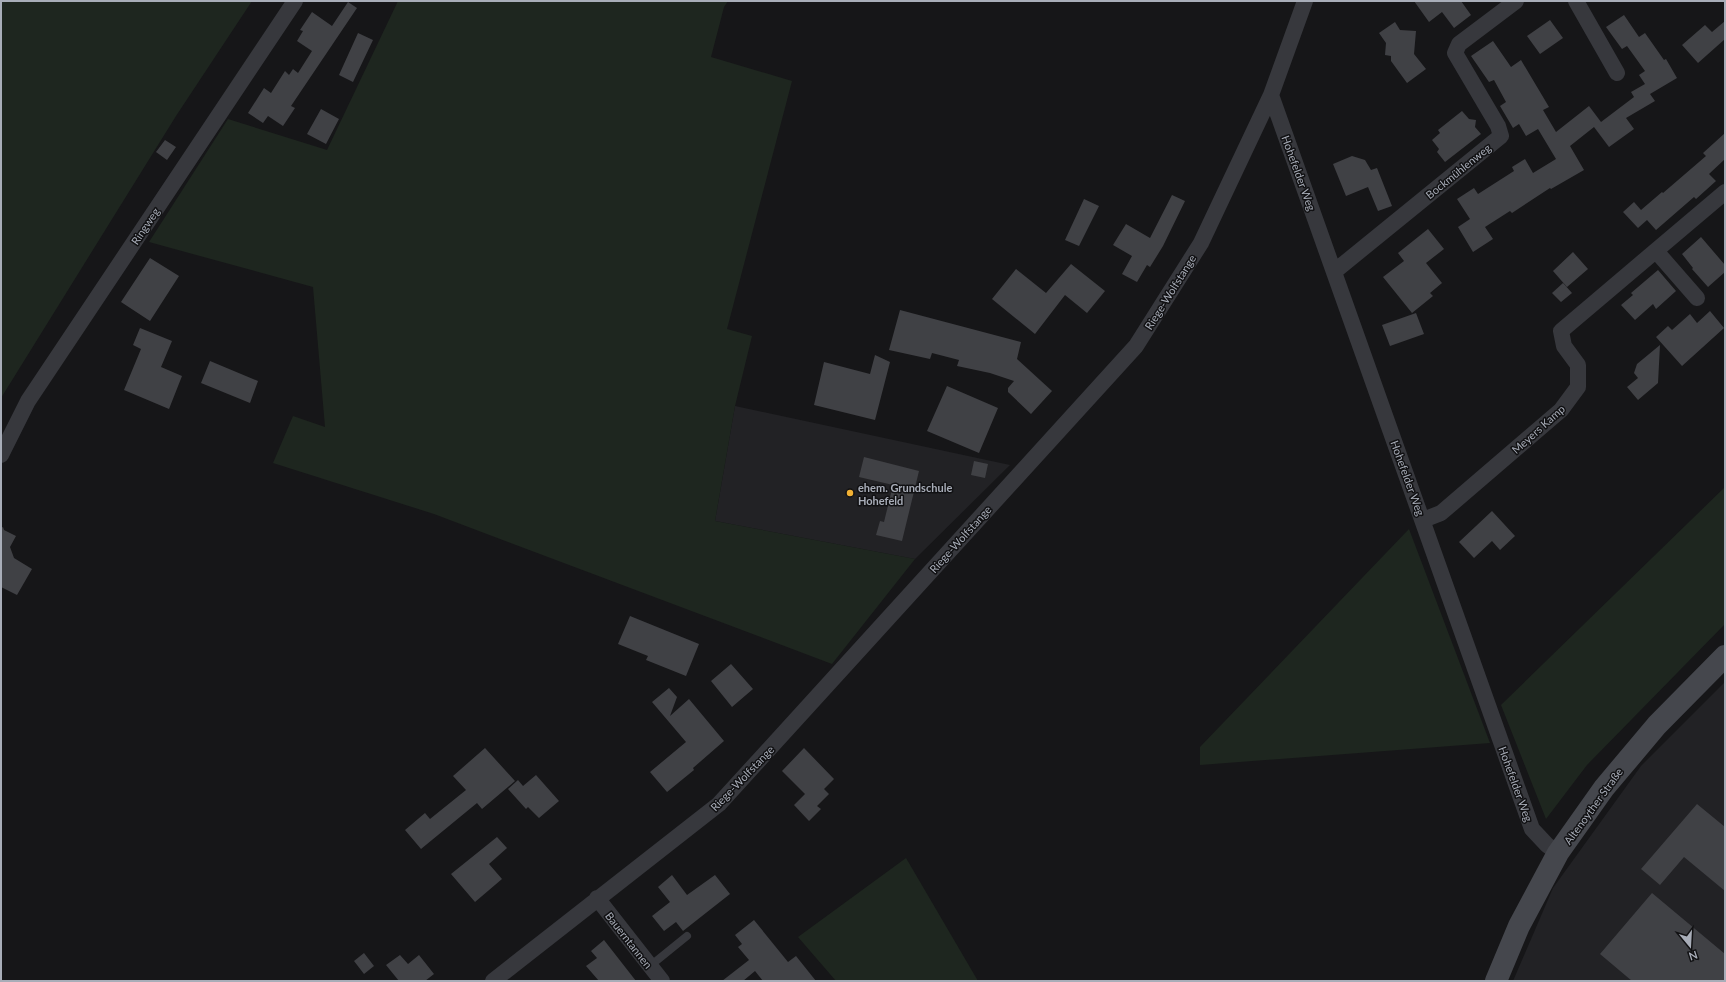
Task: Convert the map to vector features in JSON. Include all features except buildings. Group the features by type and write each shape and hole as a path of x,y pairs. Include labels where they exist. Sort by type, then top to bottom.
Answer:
{"main road":[{"name":"Altenoyther Straße","path":"1496,981 1519,926 1558,854 1609,782 1657,726 1725,656"}],"street":[{"name":"Ringweg","path":"1,455 28,401 295,1"},
{"name":"Riege-Wolfstange","path":"493,981 597,898 719,804 1136,346 1201,244 1271,94 1305,1"},
{"name":"Bockmühlenweg","path":"1335,271 1501,136 1498,126 1455,53 1459,44 1516,1"},
{"path":"1576,1 1617,73"},
{"name":"Hohefelder Weg","path":"1271,94 1532,830 1558,854"},
{"name":"Meyers Kamp","path":"1423,520 1441,514 1561,410 1578,387 1578,365 1564,346 1561,331 1725,192"},
{"path":"1656,250 1697,298"},
{"name":"Bauerntannen","path":"597,898 662,981"}],"lane":[{"path":"650,966 687,936"}],"shaded area":[{"path":"1,1 252,1 176,116 1,398"},
{"path":"398,1 728,1 724,7 711,57 792,81 727,329 752,336 735,406 715,521 915,559 832,664 434,514 273,463 293,416 325,427 313,287 149,242 228,119 327,150"},
{"name":"ehem. Grundschule Hohefeld","path":"735,406 1010,465 915,559 715,521"},
{"path":"1725,487 1725,624 1587,765 1546,819 1501,705"},
{"path":"1409,529 1490,743 1200,765 1200,747"},
{"path":"1725,682 1725,981 1513,981 1553,888 1641,766"},
{"path":"906,858 978,981 836,981 798,937"}],"place":[{"name":"ehem. Grundschule Hohefeld","path":"850,493"}]}
